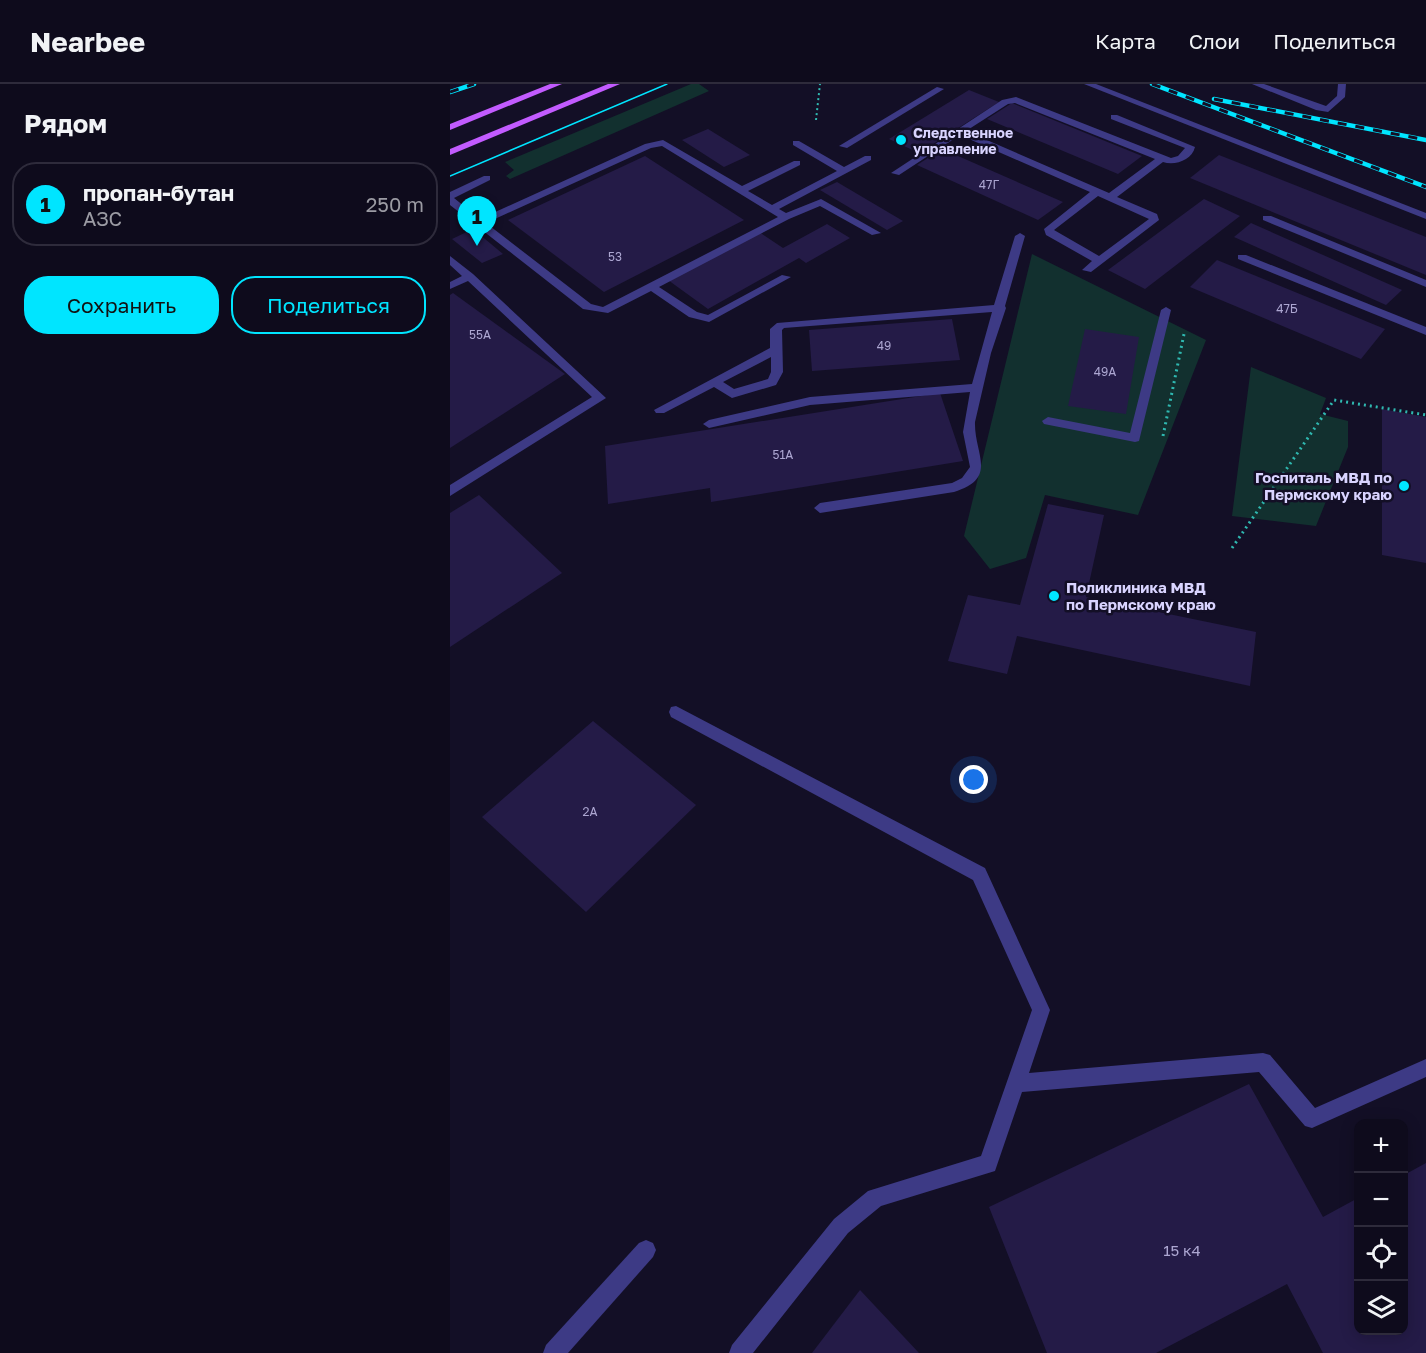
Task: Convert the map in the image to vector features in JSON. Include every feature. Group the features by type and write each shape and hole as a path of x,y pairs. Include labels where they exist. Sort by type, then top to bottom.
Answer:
{"main road":[{"path":"450,128 558,84"},
{"path":"450,152 616,84"}],"lane":[{"path":"1088,84 1426,216"},
{"path":"1256,84 1318,108 1328,109 1341,97 1342,84"},
{"path":"844,146 940,89"},
{"path":"896,172 1005,102 1016,100 1162,158 1176,161 1187,154 1190,147 1114,117"},
{"path":"960,132 1147,212 1154,220 1087,270"},
{"path":"479,223 656,143 672,147 785,217"},
{"path":"796,143 844,171"},
{"path":"771,209 868,158"},
{"path":"1111,197 1162,158"},
{"path":"742,190 797,163"},
{"path":"450,196 487,178"},
{"path":"1098,191 1049,229 1056,238 1100,261"},
{"path":"450,201 587,307 596,311 613,308 785,217 821,201 876,233"},
{"path":"1266,218 1426,284"},
{"path":"820,508 966,483 975,474 977,463 968,425 1020,236"},
{"path":"1242,257 1426,331"},
{"path":"450,259 600,398 450,491"},
{"path":"450,286 469,276"},
{"path":"653,287 693,315 709,319 786,278"},
{"path":"714,382 732,393 772,382 777,372 776,329 789,324 1001,308"},
{"path":"1048,421 1136,438 1166,310"},
{"path":"660,410 776,350"},
{"path":"709,424 810,401 979,387"},
{"path":"676,712 979,874 1041,1010 988,1164 875,1198 841,1226 740,1353"},
{"path":"1016,1083 1263,1062 1312,1119 1426,1068"},
{"path":"554,1353 646,1250"}],"path":[{"path":"816,120 820,84"},
{"path":"1163,436 1184,330"},
{"path":"1232,548 1334,400 1426,415"}],"green space":[{"path":"691,84 699,84 709,91 510,179 506,176 514,170 505,162"},
{"path":"1032,254 1206,340 1138,515 1045,495 1026,558 990,569 964,536"},
{"path":"1251,367 1326,398 1320,414 1348,421 1348,447 1316,526 1232,516"}],"building":[{"path":"969,90 999,102 919,153 889,139"},
{"path":"1012,103 1142,156 1118,174 987,119"},
{"path":"708,129 750,155 724,167 682,140"},
{"path":"942,149 1063,202 1038,220 917,165"},
{"path":"1219,155 1426,237 1426,275 1190,178"},
{"path":"645,156 744,220 604,292 508,220"},
{"path":"837,182 903,221 887,230 820,190"},
{"path":"1204,199 1240,216 1145,289 1108,270"},
{"path":"1251,223 1402,290 1386,305 1234,237"},
{"path":"827,224 850,238 806,263 799,258 708,309 668,280 759,232 783,248"},
{"path":"473,229 503,254 482,263 452,239"},
{"path":"1217,260 1385,329 1361,359 1190,287"},
{"path":"453,293 565,374 450,448 450,295"},
{"path":"952,319 960,360 812,371 809,330"},
{"path":"1085,329 1139,337 1126,414 1068,406"},
{"path":"940,393 963,461 711,502 710,488 608,504 605,446"},
{"name":"Госпиталь МВД по Пермскому краю","path":"1382,409 1426,417 1426,563 1382,555"},
{"path":"479,495 562,573 450,647 450,513"},
{"name":"Поликлиника МВД по Пермскому краю","path":"1048,504 1104,515 1086,597 1256,632 1250,686 1017,636 1007,674 948,661 968,595 1020,605"},
{"path":"593,721 696,805 586,912 482,817"},
{"path":"1249,1084 1323,1217 1354,1200 1354,1335 1408,1335 1408,1173 1426,1163 1426,1353 1323,1353 1287,1284 1156,1353 1047,1353 989,1207"},
{"path":"860,1290 919,1353 812,1353"}],"tram line":[{"path":"450,176 667,84"}],"railway":[{"path":"450,92 474,84"},
{"path":"1152,84 1426,187"},
{"path":"1214,99 1426,140"}],"place":[{"name":"Следственное управление","path":"901,140"},
{"name":"пропан-бутан","path":"477,246"},
{"name":"Госпиталь МВД по Пермскому краю","path":"1404,486"},
{"name":"Поликлиника МВД по Пермскому краю","path":"1054,596"}]}
